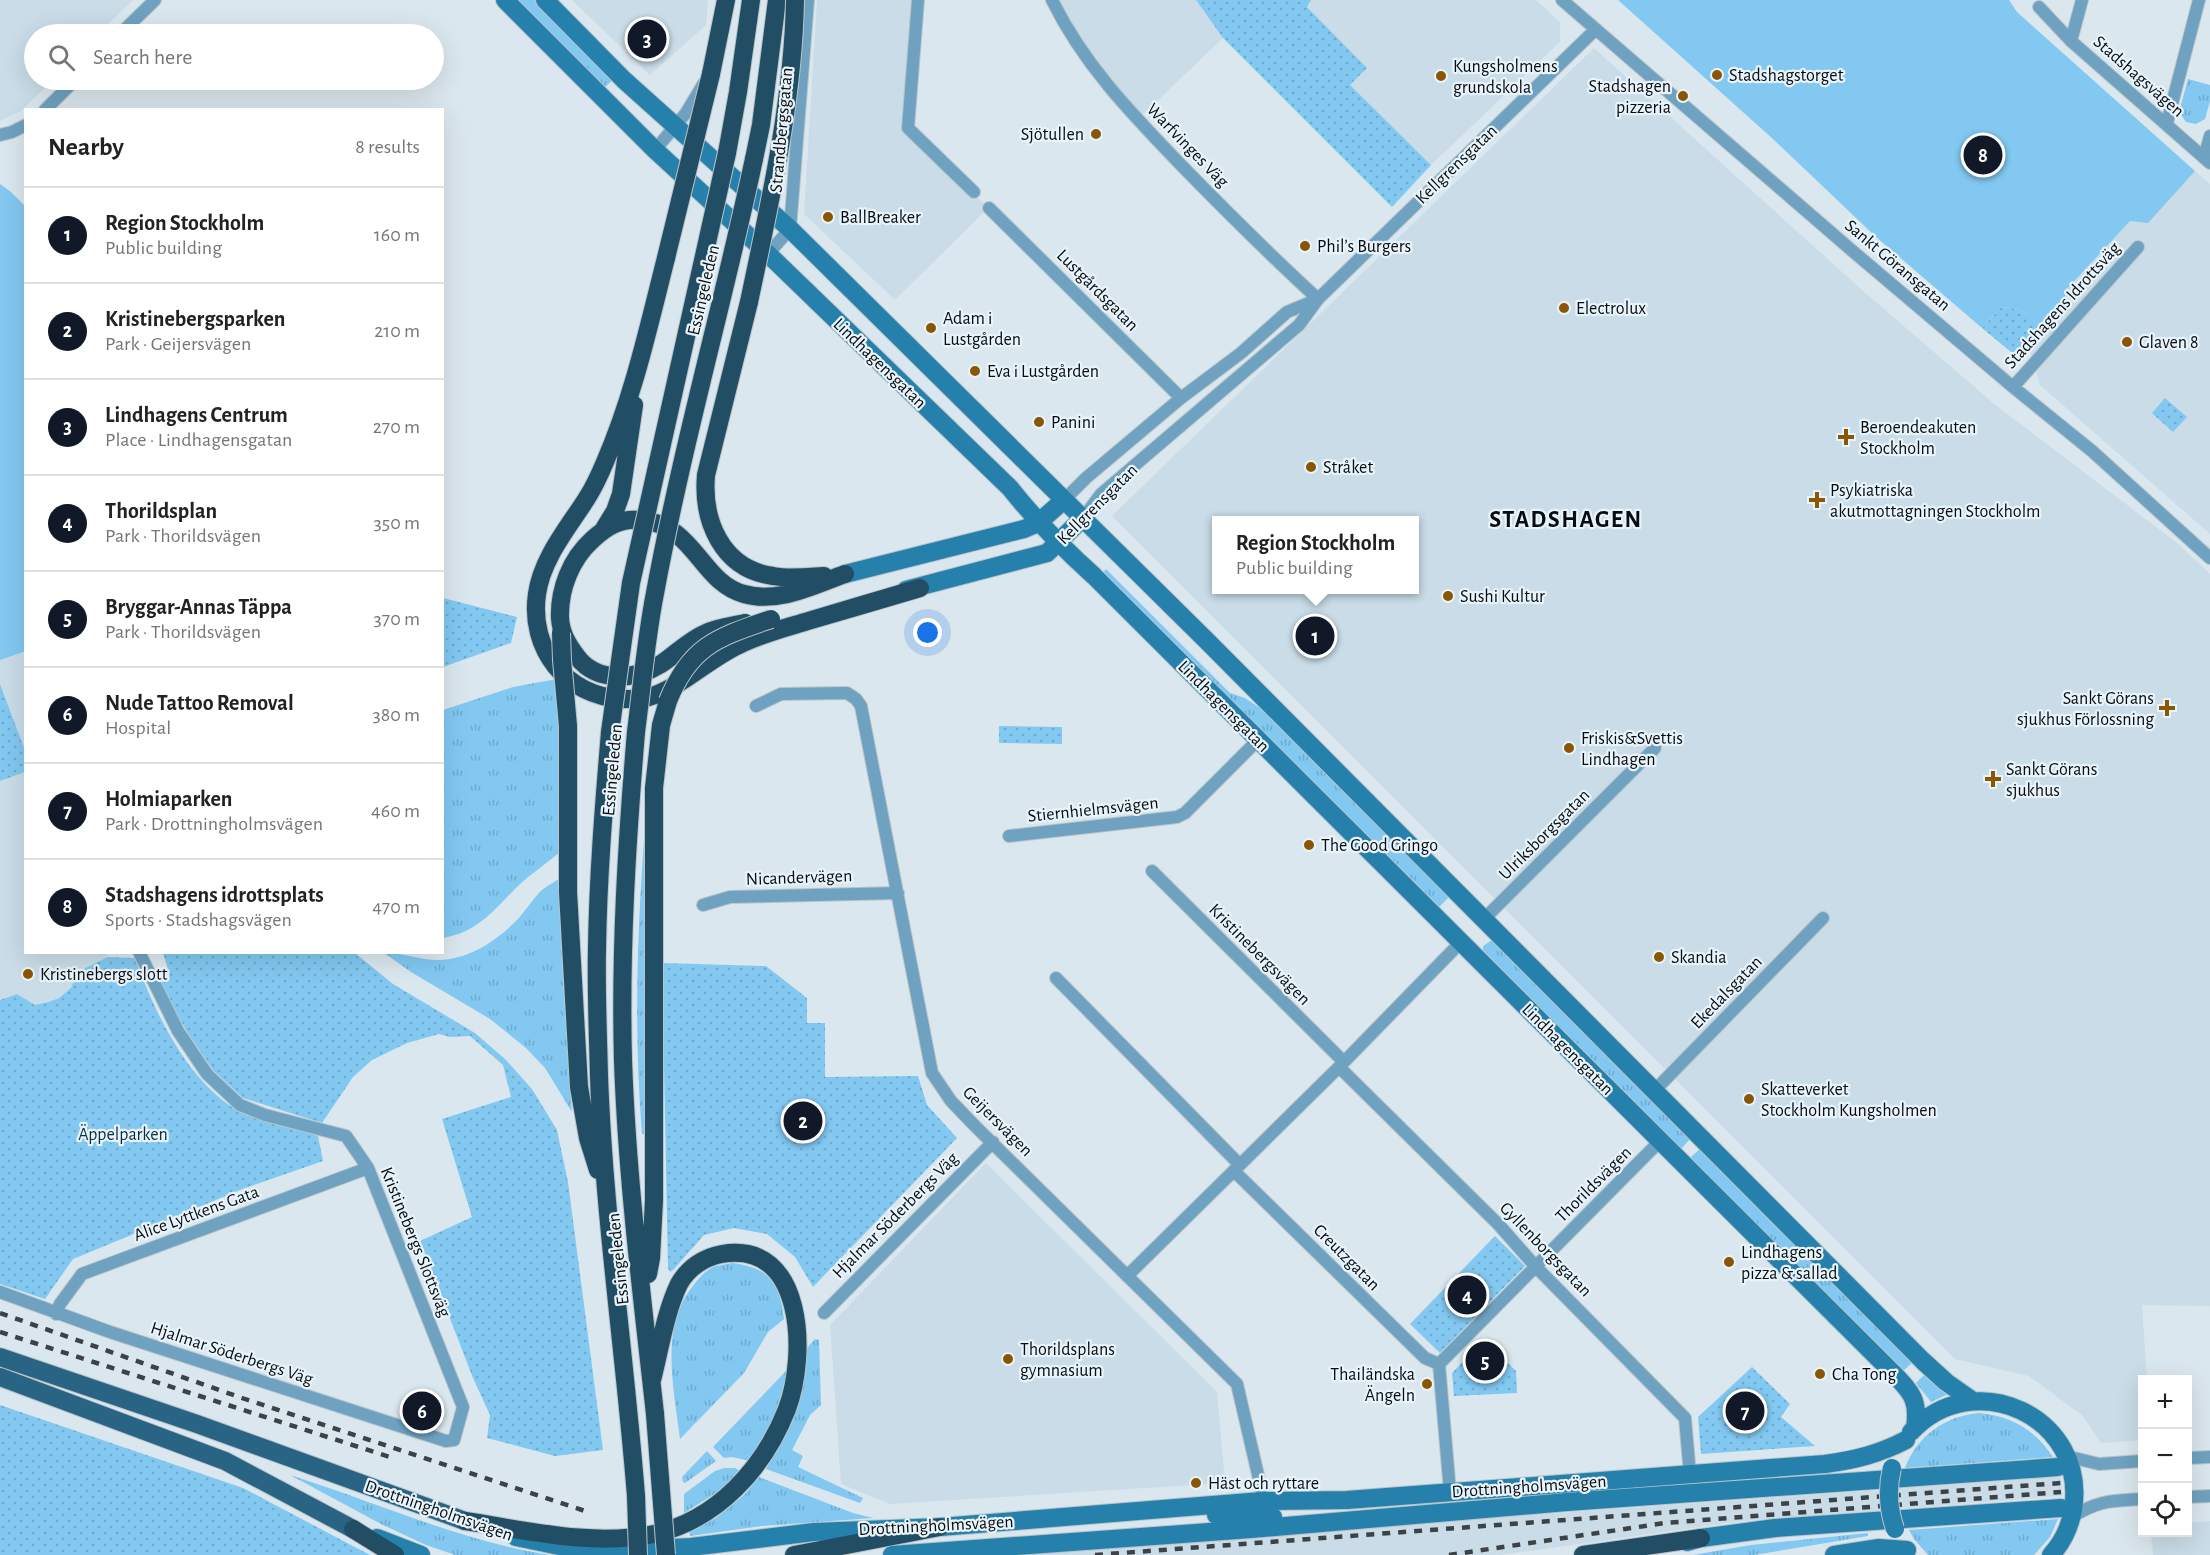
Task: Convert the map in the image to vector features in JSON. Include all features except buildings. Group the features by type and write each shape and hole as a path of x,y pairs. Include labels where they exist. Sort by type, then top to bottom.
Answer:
{"highway":[{"path":"726,0 711,74 639,364 606,460 589,495 553,550 541,575 537,595 538,630 543,647 553,663 572,683 589,692 608,698 648,697 672,687 738,645 763,635 920,588"},
{"name":"Essingeleden","path":"638,1555 630,1416 606,1198 599,1078 597,951 602,823 610,732 631,583 727,153 751,0"},
{"name":"Essingeleden","path":"666,1555 652,1380 632,1185 623,1039 622,951 629,811 636,732 655,594 683,461 732,263 760,125 777,0"},
{"path":"795,0 789,85 777,171 749,302 706,475 705,493 711,526 718,541 741,563 759,573 787,578 845,574"},
{"path":"606,1198 588,1138 579,1087 568,892 568,726 560,615 567,576 575,558 604,529 615,511 621,494 639,364"},
{"path":"604,529 620,521 635,519 662,525 677,533 717,578 733,591 746,595 760,596 794,592 845,574"},
{"path":"561,633 584,665 598,673 614,677 630,676 646,672 660,664 705,633 856,600"},
{"path":"644,1299 651,1258 654,1200 654,788 661,725 668,701 680,675 692,659 707,645 724,635 771,619"},
{"path":"465,1521 554,1534 604,1538 654,1534 693,1521 717,1505 742,1483 765,1453 788,1407 795,1378 797,1351 792,1298 784,1279 768,1264 744,1253 718,1255 702,1260 689,1270 680,1283 671,1305 652,1380"},
{"path":"794,1555 940,1527"},
{"path":"353,1529 395,1555"},
{"path":"1583,1555 1701,1538"}],"main road":[{"name":"Drottningholmsvägen","path":"0,1357 197,1424 465,1521"},
{"path":"0,1377 225,1461 353,1529"}],"street":[{"path":"130,24 155,0"},
{"name":"Lindhagensgatan","path":"505,0 654,150 768,254 1010,488 1058,544 1094,576 1907,1388 1917,1404 1911,1434"},
{"name":"Lindhagensgatan","path":"545,0 624,80 790,229 1083,518 1929,1366 1973,1401"},
{"path":"654,150 686,113 710,71 720,0"},
{"name":"Strandbergsgatan","path":"790,229 808,0"},
{"path":"918,0 908,128 974,192"},
{"name":"Warfvinges Väg","path":"1052,0 1077,45 1117,99 1318,299"},
{"name":"Sankt Göransgatan","path":"1562,0 2013,387 2092,451 2210,558"},
{"name":"Stadshagsvägen","path":"2071,41 2082,0"},
{"path":"2167,123 2199,0"},
{"name":"Stadshagsvägen","path":"2039,7 2071,41 2167,123 2207,161"},
{"name":"Kellgrensgatan","path":"856,600 920,588 1047,553 1083,518 1101,494 1299,326 1318,299 1595,30"},
{"path":"47,108 65,90"},
{"path":"0,135 24,125"},
{"path":"2207,161 2210,136"},
{"name":"Lustgårdsgatan","path":"989,208 1181,398"},
{"path":"768,254 790,229"},
{"name":"Stadshagens Idrottsväg","path":"2013,387 2138,247"},
{"name":"Kellgrensgatan","path":"845,574 1024,529 1038,523 1086,478 1181,398 1241,353 1287,312 1318,299"},
{"path":"918,399 942,379"},
{"name":"Geijersvägen","path":"756,706 781,694 847,693 861,706 932,1073 951,1101 1236,1384 1262,1492 1262,1501"},
{"name":"Stiernhielmsvägen","path":"1009,837 1177,817 1185,813 1258,740"},
{"name":"Ulriksborgsgatan","path":"1484,919 1655,748"},
{"name":"Kristinebergsvägen","path":"1152,871 1341,1065"},
{"name":"Nicandervägen","path":"702,905 730,897 898,893"},
{"name":"Ekedalsgatan","path":"1655,1090 1823,918"},
{"path":"1127,1276 1341,1065 1484,919"},
{"name":"Kristinebergs Slottsväg","path":"140,954 178,1031 207,1074 224,1090 240,1105 265,1115 346,1137 368,1168 463,1407 454,1440"},
{"path":"1056,978 1237,1168"},
{"name":"Gyllenborgsgatan","path":"1341,1065 1685,1418 1690,1475"},
{"name":"Thorildsvägen","path":"1439,1364 1660,1141"},
{"name":"Hjalmar Söderbergs Väg","path":"824,1313 993,1142"},
{"name":"Alice Lyttkens Gata","path":"56,1314 82,1274 368,1168"},
{"name":"Creutzgatan","path":"1237,1168 1425,1358 1439,1364"},
{"name":"Hjalmar Söderbergs Väg","path":"0,1293 56,1314 446,1441 454,1440"},
{"path":"1439,1364 1450,1492"},
{"name":"Drottningholmsvägen","path":"465,1521 539,1542 574,1549 612,1551 691,1547 814,1532 940,1527 1262,1501 1347,1500 1690,1475 1858,1460 1885,1451 1911,1434 1936,1412 1973,1401 2004,1403 2032,1416 2049,1430 2062,1462"},
{"path":"1909,1552 1895,1528 1888,1502 1892,1468 1911,1434"},
{"path":"2192,1458 2210,1457"},
{"name":"Drottningholmsvägen","path":"892,1555 1239,1530 2062,1462 2099,1464 2138,1461"},
{"path":"2051,1555 2062,1540 2066,1512 2074,1492 2073,1480 2062,1462"},
{"path":"2192,1497 2210,1496"},
{"path":"1637,1555 1701,1538 1774,1528 2066,1512 2101,1501 2138,1499"},
{"name":"Drottningholmsvägen","path":"1149,1511 1262,1517 1381,1517"},
{"path":"353,1529 421,1555"},
{"path":"1834,1555 1879,1548 1909,1552"}],"shaded area":[{"path":"0,0 133,0 108,24 24,24 24,90 43,90 21,111 0,121"},
{"path":"572,0 708,0 706,25 650,75"},
{"path":"817,0 921,0 914,132 988,208 895,300 804,214"},
{"path":"1053,0 1196,0 1223,38 1137,120"},
{"name":"Kungsholmens grundskola","path":"1311,0 1536,0 1560,22 1560,42 1431,165 1350,85 1367,68 1307,7"},
{"path":"1594,48 1862,290 1993,403 2177,543 2210,574 2210,1306 2142,1305 2147,1375 2138,1375 2138,1440 2101,1443 2083,1416 2029,1376 1955,1359 1112,516"},
{"path":"2195,171 2210,184 2210,534 2040,385 2030,351 2070,307 2064,292 2106,246 2130,221 2148,222"},
{"path":"24,651 24,747 0,684 0,660"},
{"path":"24,772 24,954 106,954 108,957 79,971 72,988 59,998 35,1005 17,994 0,1000 0,781"},
{"name":"Thorildsplans gymnasium","path":"986,1163 1217,1392 1225,1483 890,1504 841,1484 830,1325"},
{"path":"2061,1477 2062,1496 1742,1521 1500,1555 979,1555"},
{"path":"2210,1521 2210,1555 2153,1555 2151,1537 2192,1537 2192,1523"}],"green space":[{"path":"514,0 535,0 614,79 603,89"},
{"path":"1196,0 1311,0 1307,7 1367,68 1350,85 1431,165 1392,207 1223,38"},
{"path":"1618,0 2009,0 2017,12 2195,171 2148,223 2130,221 2064,292 2070,306 2048,331 2020,309 2001,307 1982,328 1875,236 1773,139"},
{"path":"2188,79 2210,85 2210,101 2205,119 2196,124 2186,122 2179,112"},
{"path":"0,184 24,205 24,652 0,660"},
{"path":"2001,307 2020,309 2048,331 2030,351 2011,352 1982,328"},
{"path":"2165,398 2187,417 2173,432 2152,413"},
{"path":"1106,569 1230,693 1245,698 1260,708 1449,897 1438,908 1103,573"},
{"path":"444,598 517,617 511,643 444,667"},
{"path":"557,679 560,706 560,852 521,883 484,920 466,931 444,938 444,710 513,687"},
{"path":"0,684 24,747 24,772 0,781"},
{"path":"999,726 1062,727 1062,744 999,743"},
{"path":"644,840 646,1134 642,1134 637,987"},
{"path":"560,878 563,980 572,1112 545,1068 526,1048 490,1019 385,954 438,960 472,952 501,935 546,887"},
{"path":"1492,940 1691,1138 1681,1149 1483,952 1483,946"},
{"path":"163,954 356,954 393,984 475,1033 505,1059 532,1089 557,1130 568,1182 603,1450 555,1456 487,1438 490,1415 473,1378 420,1241 472,1217 442,1119 511,1097 503,1065 470,1036 450,1037 439,1034 407,1043 372,1060 353,1077 322,1123 243,1098 213,1070 187,1032 160,984 170,976"},
{"name":"Äppelparken","path":"108,957 135,958 152,1000 175,1044 204,1083 221,1099 239,1111 318,1136 323,1161 245,1188 73,1259 45,1299 0,1284 0,1000 17,994 35,1005 59,998 71,988 79,971"},
{"path":"662,963 766,966 807,998 807,1023 825,1023 825,1077 918,1076 927,1105 957,1138 813,1287 795,1257 767,1234 734,1228 704,1235 674,1269 670,1272 668,1268"},
{"path":"1701,1148 1914,1361 1903,1371 1690,1158"},
{"path":"1495,1236 1525,1266 1440,1353 1410,1324"},
{"path":"731,1263 755,1268 770,1279 779,1296 784,1319 768,1332 744,1373 680,1439 672,1360 672,1340 676,1320 682,1302 702,1275 713,1267"},
{"path":"815,1339 819,1340 821,1405 810,1415 792,1450 803,1456 798,1467 863,1498 860,1503 766,1469 793,1420 802,1390 806,1349"},
{"path":"1484,1340 1516,1371 1517,1393 1454,1396 1452,1373"},
{"path":"1752,1367 1790,1404 1781,1417 1815,1446 1701,1454 1698,1417"},
{"path":"787,1370 774,1418 750,1461 732,1457 724,1458 713,1447"},
{"path":"1926,1373 1948,1394 1931,1402 1916,1383"},
{"path":"0,1405 243,1488 370,1555 0,1555"},
{"path":"1979,1413 2002,1417 2022,1426 2046,1447 2053,1457 1905,1468 1917,1446 1934,1430 1955,1418"},
{"path":"707,1451 716,1461 685,1483 683,1482 682,1477"},
{"path":"735,1468 740,1471 719,1491 684,1513 684,1494 715,1471"},
{"path":"290,1475 451,1531 517,1549 550,1555 455,1555 426,1545 381,1524"},
{"path":"759,1477 853,1513 873,1518 762,1526 690,1536 689,1530 716,1518 744,1495"},
{"path":"2058,1519 2050,1537 2034,1555 1928,1555 1909,1530"},
{"path":"1868,1533 1868,1536 1754,1555 1693,1555 1751,1545"}],"railway":[{"path":"0,1313 242,1398 585,1511"},
{"path":"0,1332 390,1457"},
{"path":"1095,1555 2061,1483"},
{"path":"1449,1555 1665,1523 2061,1492"}],"place":[{"name":"Lindhagens Centrum","path":"647,39"},
{"name":"Stadshagstorget","path":"1717,75"},
{"name":"Kungsholmens grundskola","path":"1441,76"},
{"name":"Stadshagen pizzeria","path":"1683,96"},
{"name":"Sjötullen","path":"1096,134"},
{"name":"Stadshagens idrottsplats","path":"1983,155"},
{"name":"BallBreaker","path":"828,217"},
{"name":"Phil’s Burgers","path":"1305,246"},
{"name":"Electrolux","path":"1564,308"},
{"name":"Adam i Lustgården","path":"931,328"},
{"name":"Glaven 8","path":"2127,342"},
{"name":"Eva i Lustgården","path":"975,371"},
{"name":"Panini","path":"1039,422"},
{"name":"Beroendeakuten Stockholm","path":"1846,437"},
{"name":"Stråket","path":"1311,467"},
{"name":"Psykiatriska akutmottagningen Stockholm","path":"1817,500"},
{"name":"Sushi Kultur","path":"1448,596"},
{"name":"Region Stockholm","path":"1315,636"},
{"name":"Sankt Görans sjukhus Förlossning","path":"2167,708"},
{"name":"Friskis&Svettis Lindhagen","path":"1569,748"},
{"name":"Sankt Görans sjukhus","path":"1993,779"},
{"name":"The Good Gringo","path":"1309,845"},
{"name":"Skandia","path":"1659,957"},
{"name":"Kristinebergs slott","path":"28,974"},
{"name":"Skatteverket Stockholm Kungsholmen","path":"1749,1099"},
{"name":"Kristinebergsparken","path":"803,1121"},
{"name":"Lindhagens pizza & sallad","path":"1729,1262"},
{"name":"Thorildsplan","path":"1467,1295"},
{"name":"Thorildsplans gymnasium","path":"1008,1359"},
{"name":"Bryggar-Annas Täppa","path":"1485,1361"},
{"name":"Cha Tong","path":"1820,1374"},
{"name":"Thailändska Ängeln","path":"1427,1384"},
{"name":"Nude Tattoo Removal","path":"422,1411"},
{"name":"Holmiaparken","path":"1745,1411"},
{"name":"Häst och ryttare","path":"1196,1483"}],"district":[{"name":"STADSHAGEN","path":"1566,519"}]}
